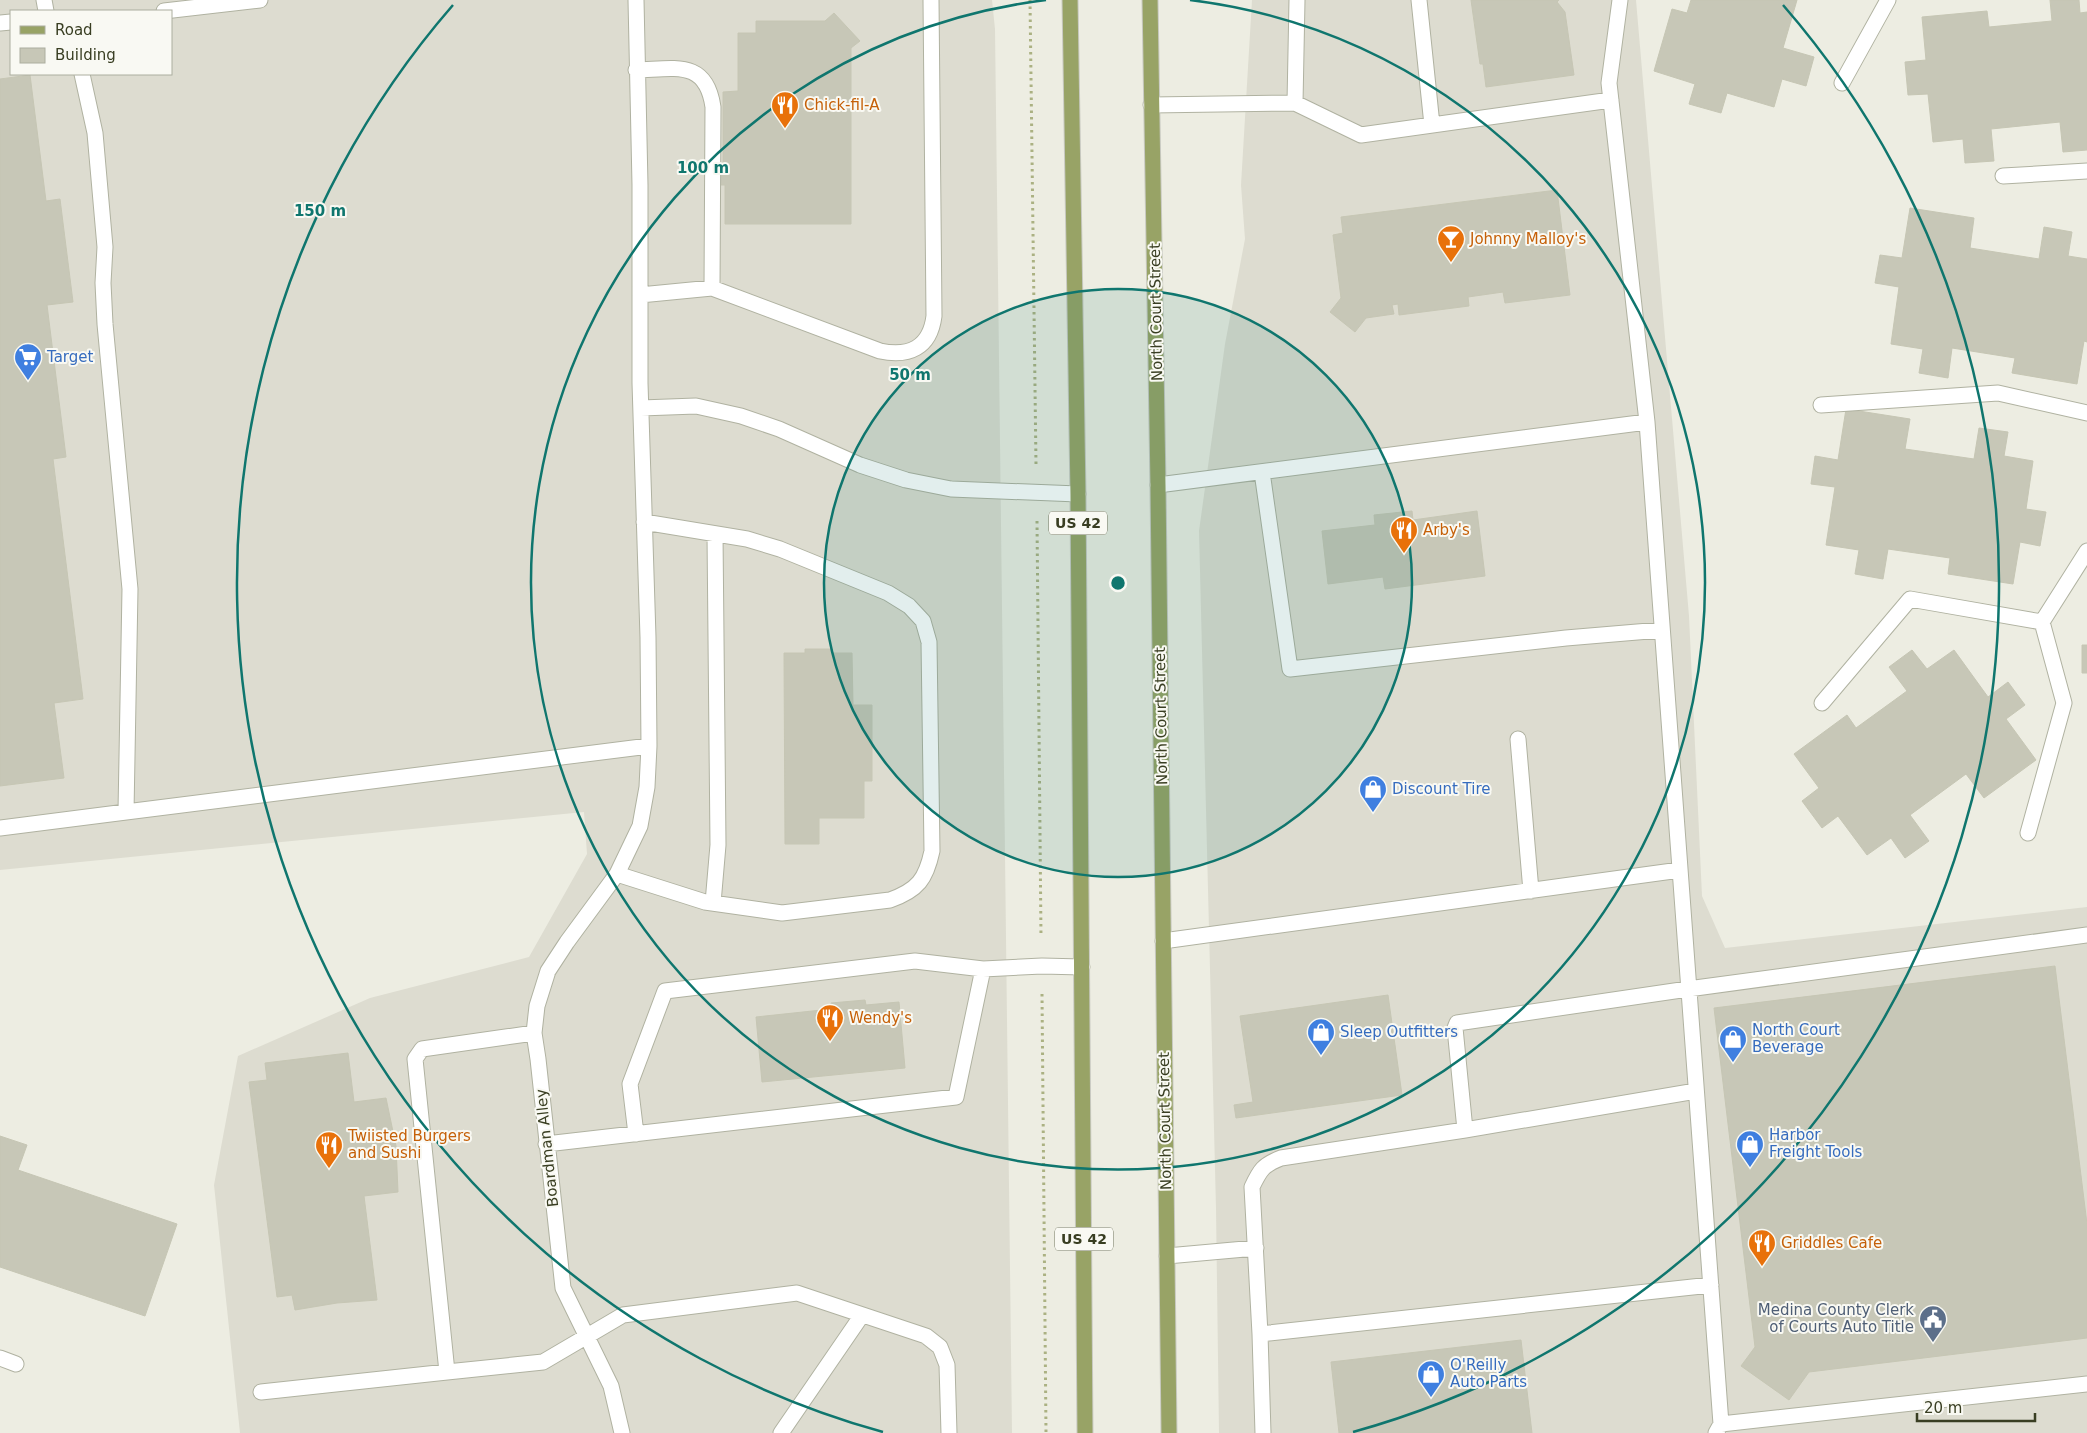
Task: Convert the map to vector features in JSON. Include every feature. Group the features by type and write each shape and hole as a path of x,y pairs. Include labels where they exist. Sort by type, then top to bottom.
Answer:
{"main road":[{"name":"US 42","path":"1070,0 1078,494 1085,1433"},
{"name":"North Court Street","path":"1150,0 1158,485 1169,1433"}],"street":[{"path":"172,10 260,0"},
{"name":"Boardman Alley","path":"622,1433 611,1386 563,1288 534,1033 537,1006 548,972 567,942 617,874 640,826 647,787 649,746 641,408 640,185 636,70 636,0"},
{"path":"640,295 712,288 880,351 894,354 918,348 927,339 932,330 934,316 931,0"},
{"path":"1295,103 1297,0"},
{"path":"1419,0 1432,125"},
{"path":"1620,0 1609,84 1647,422 1711,1286 1718,1428 2087,1384"},
{"path":"1842,82 1888,0"},
{"path":"636,70 687,69 702,77 711,91 713,107 712,288"},
{"path":"82,75 96,133 105,247 103,283 105,324 130,589 126,812"},
{"path":"1151,105 1295,103 1361,135 1611,100"},
{"path":"2003,176 2087,171"},
{"path":"1821,405 1998,393 2087,413"},
{"path":"641,408 696,406 741,416 780,429 860,465 906,480 951,489 1036,494 1078,494"},
{"path":"1158,485 1647,422"},
{"path":"1262,472 1290,670 1566,638 1661,630"},
{"path":"617,874 705,902 782,913 890,900 905,895 921,883 928,868 932,851 929,642 923,621 910,606 888,593 780,549 747,539 644,522"},
{"path":"714,902 718,846 715,534"},
{"path":"2028,832 2064,703 2042,622 2087,551"},
{"path":"1822,703 1910,598 2042,622"},
{"path":"1518,739 1531,891"},
{"path":"0,828 649,746"},
{"path":"1163,941 1680,870"},
{"path":"1465,1130 1455,1028 1457,1024 1688,989 2087,935"},
{"path":"636,1134 630,1084 665,991 915,960 983,969 1042,966 1082,967"},
{"path":"546,1144 956,1098 983,969"},
{"path":"447,1372 415,1060 422,1049 534,1033"},
{"path":"1263,1433 1252,1187 1261,1168 1281,1158 1465,1130 1696,1091"},
{"path":"1166,1256 1256,1248"},
{"path":"1260,1334 1711,1286"},
{"path":"261,1392 543,1362 622,1315 797,1292 926,1336 940,1347 947,1366 949,1433"},
{"path":"781,1433 862,1315"},
{"path":"0,1358 16,1364"}],"path":[{"path":"1030,0 1046,1433"}],"shaded area":[{"path":"0,0 992,0 995,29 1012,1433 240,1433 214,1185 238,1056 370,998 529,957 587,854 584,812 0,870"},
{"path":"1252,0 1636,0 1689,616 1702,896 1725,948 2087,907 2087,1433 1219,1433 1216,1208 1199,531 1225,344 1245,239 1241,185"}],"building":[{"path":"1471,0 1559,0 1557,2 1565,12 1574,75 1486,87 1483,64 1480,64"},
{"path":"1691,0 1797,0 1783,48 1814,57 1806,86 1782,79 1774,107 1727,93 1721,113 1689,104 1695,84 1654,71 1672,9 1687,13"},
{"path":"2050,0 2079,0 2080,13 2087,12 2087,150 2063,152 2060,122 1991,129 1994,161 1965,163 1963,139 1933,142 1928,94 1908,95 1905,62 1926,60 1922,17 1987,11 1989,27 2052,21"},
{"path":"834,13 860,41 851,48 851,224 725,224 725,185 718,185 718,163 723,163 723,92 738,91 738,33 756,33 756,21 825,21"},
{"name":"Target","path":"30,75 46,201 60,199 73,302 47,305 66,457 53,459 83,699 54,703 64,778 0,786 0,79"},
{"name":"Johnny Malloy's","path":"1557,190 1570,295 1505,303 1503,292 1468,297 1469,306 1399,315 1398,304 1392,305 1394,314 1366,318 1355,332 1330,312 1341,298 1333,235 1343,233 1341,217"},
{"path":"1910,208 1974,218 1970,248 2039,259 2044,227 2072,232 2068,256 2087,259 2087,342 2084,341 2077,384 2012,373 2015,358 1952,348 1948,378 1919,373 1923,349 1891,344 1899,287 1875,283 1880,255 1902,258"},
{"path":"1846,409 1910,419 1905,449 1974,459 1979,428 2008,432 2004,456 2033,461 2026,509 2046,512 2040,546 2020,542 2013,584 1948,574 1950,558 1888,549 1883,579 1855,574 1859,550 1826,545 1835,487 1811,484 1815,456 1838,460"},
{"name":"Arby's","path":"1412,511 1413,520 1477,511 1485,576 1385,589 1383,577 1328,584 1322,531 1375,525 1374,515"},
{"path":"2082,645 2087,645 2087,673 2082,673"},
{"path":"805,649 832,649 832,653 852,653 853,705 872,705 872,781 864,781 864,818 819,818 819,844 785,844 784,653 805,653"},
{"path":"1912,650 1927,669 1954,650 1988,697 2008,682 2025,705 2006,719 2036,760 1984,798 1966,774 1910,815 1929,841 1905,858 1891,838 1867,855 1838,816 1822,828 1802,801 1819,788 1794,754 1847,715 1856,728 1907,691 1889,667"},
{"path":"2055,966 2087,1224 2087,1338 1809,1372 1789,1400 1741,1366 1755,1347 1714,1008"},
{"name":"Sleep Outfitters","path":"1388,995 1402,1095 1236,1118 1234,1105 1253,1102 1240,1016"},
{"name":"Wendy's","path":"865,1000 866,1005 899,1002 905,1068 762,1082 756,1017 831,1009 831,1003"},
{"name":"Twiisted Burgers and Sushi","path":"348,1053 354,1102 386,1098 396,1146 398,1192 364,1196 377,1300 337,1303 295,1310 292,1295 277,1297 249,1082 267,1080 265,1063"},
{"path":"0,1136 27,1145 18,1170 177,1224 145,1316 0,1267"},
{"name":"O'Reilly Auto Parts","path":"1521,1340 1532,1433 1339,1433 1331,1362"}],"place":[{"name":"Chick-fil-A","path":"785,129"},
{"name":"Johnny Malloy's","path":"1451,263"},
{"name":"Target","path":"28,381"},
{"name":"Arby's","path":"1404,554"},
{"name":"Discount Tire","path":"1373,813"},
{"name":"Wendy's","path":"830,1042"},
{"name":"Sleep Outfitters","path":"1321,1056"},
{"name":"North Court Beverage","path":"1733,1063"},
{"name":"Harbor Freight Tools","path":"1750,1168"},
{"name":"Twiisted Burgers and Sushi","path":"329,1169"},
{"name":"Griddles Cafe","path":"1762,1267"},
{"name":"Medina County Clerk of Courts Auto Title","path":"1933,1343"},
{"name":"O'Reilly Auto Parts","path":"1431,1398"}]}
